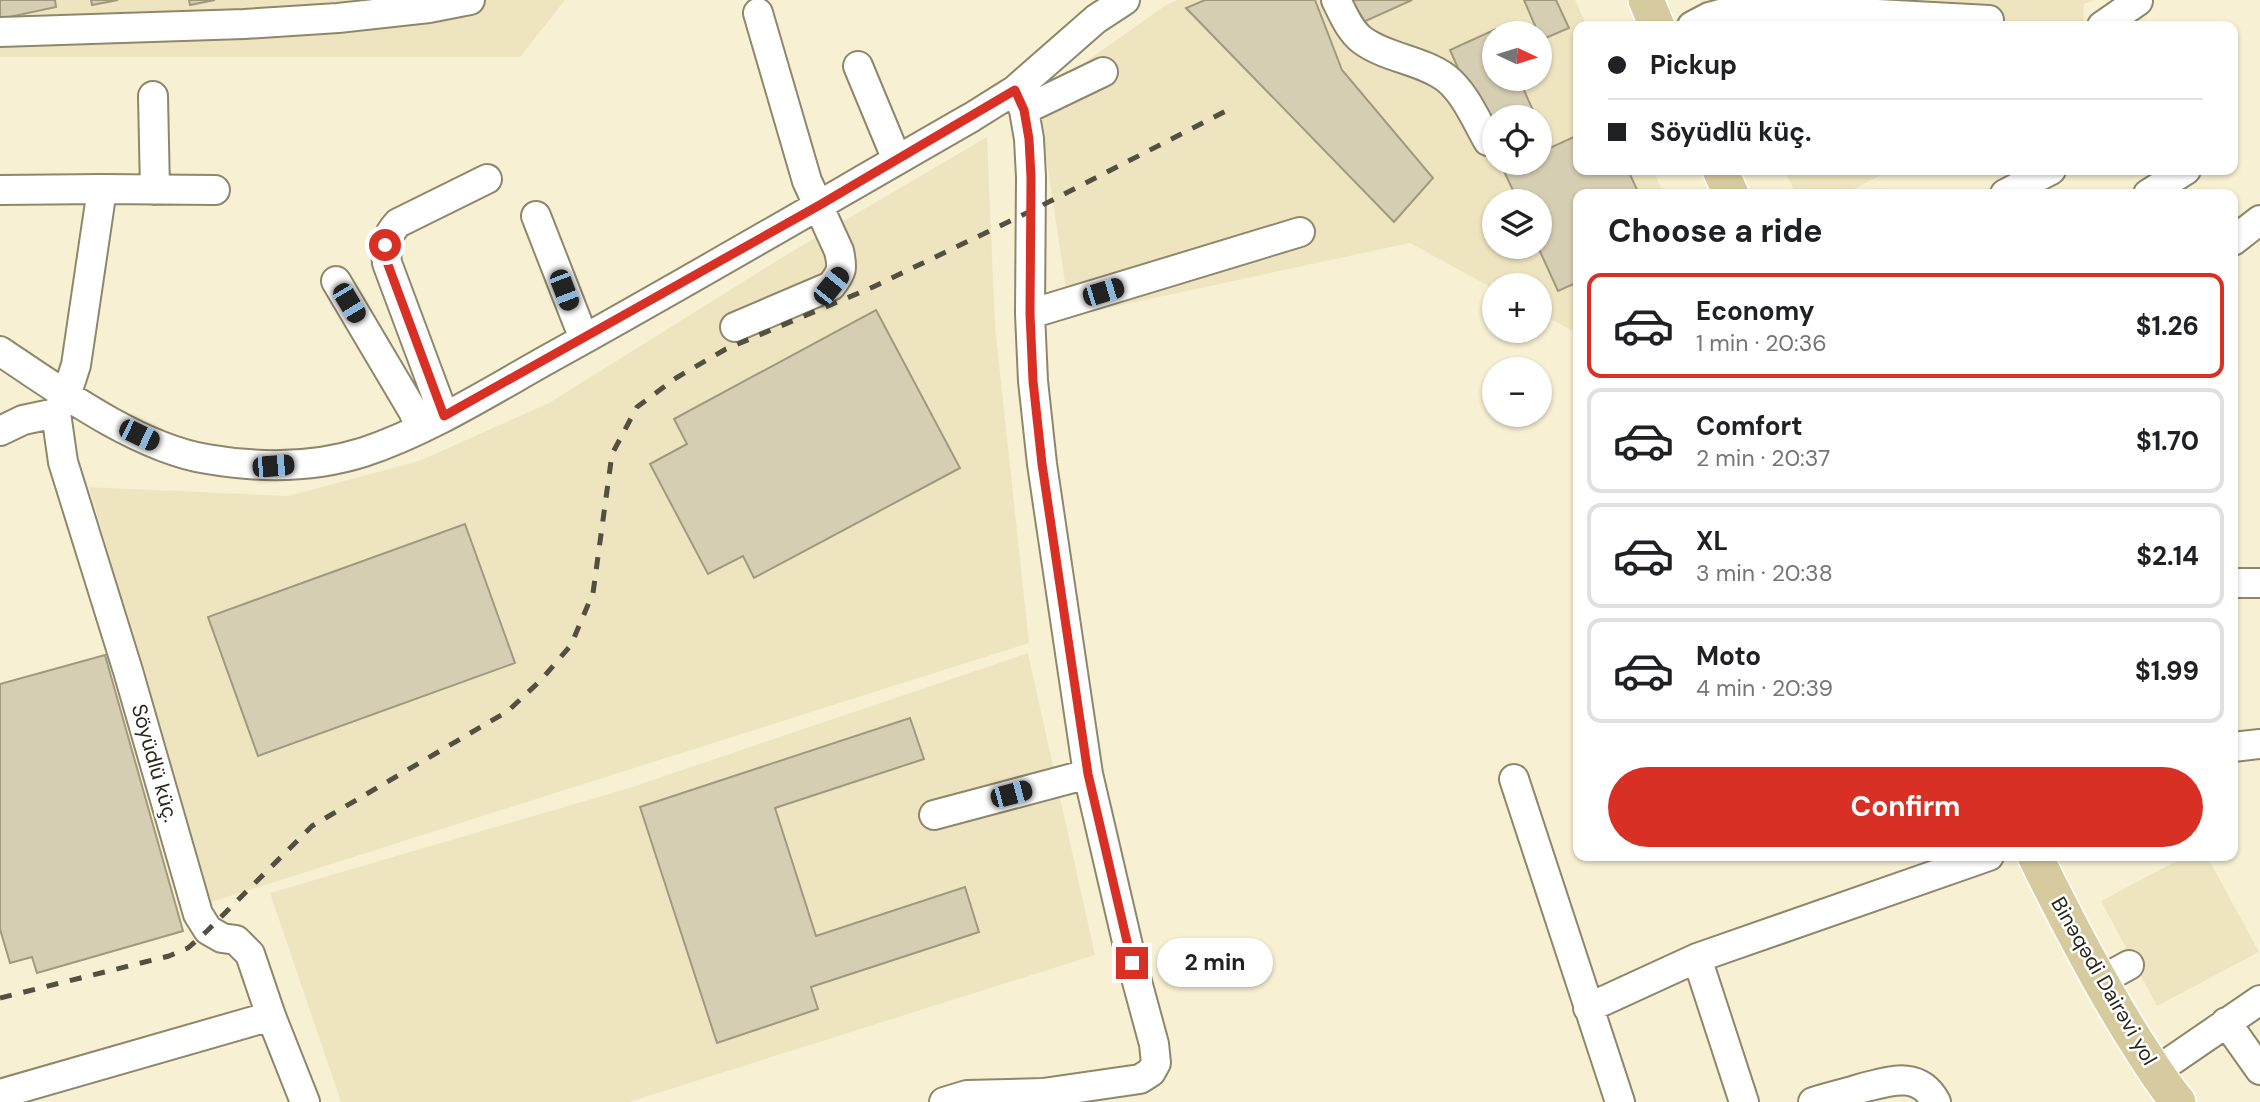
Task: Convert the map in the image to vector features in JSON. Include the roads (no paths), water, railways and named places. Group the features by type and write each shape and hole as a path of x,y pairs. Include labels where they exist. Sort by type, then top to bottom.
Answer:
{"main road":[{"path":"1646,0 1655,21"},
{"name":"Binəqədi Dairəvi yol","path":"2038,861 2115,973 2155,1072 2178,1102"}],"street":[{"path":"0,32 244,24 364,15 429,8 470,0"},
{"path":"1019,100 1097,19 1125,0"},
{"path":"1336,0 1350,27 1363,41 1447,79 1463,97 1482,130"},
{"path":"2109,21 2138,1"},
{"path":"1701,21 1747,6 1989,20"},
{"path":"735,327 831,286 841,274 842,263 807,181 758,13"},
{"path":"858,66 897,160"},
{"path":"0,351 61,404 160,445 206,459 273,466 318,462 362,453 397,440 584,339 897,160 1019,100 1103,72"},
{"path":"153,96 155,190"},
{"path":"944,1102 967,1096 985,1099 1140,1079 1151,1072 1156,1063 1154,1044 1132,963 1088,774 1042,464 1033,381 1030,314 1029,139 1019,100"},
{"path":"2015,189 2041,175"},
{"path":"2156,189 2178,175"},
{"path":"432,422 387,262 385,245 398,222 487,179"},
{"path":"0,431 61,404 76,365 81,341 102,189"},
{"path":"0,190 215,190"},
{"path":"536,216 584,339"},
{"path":"2238,237 2260,220"},
{"path":"1030,314 1300,232"},
{"path":"336,281 413,411 432,422"},
{"name":"Söyüdlü küç.","path":"61,404 63,462 128,671 198,914 208,930 222,938 236,940 250,954 305,1102"},
{"path":"2238,583 2260,583"},
{"path":"2238,746 2260,744"},
{"path":"934,815 1088,774"},
{"path":"1514,779 1620,1102"},
{"path":"1588,1008 1698,958 1975,861"},
{"path":"1698,958 1744,1102"},
{"path":"2155,1072 2260,1000"},
{"path":"0,1094 271,1016"},
{"path":"2226,1022 2260,1070"},
{"path":"1813,1102 1896,1079 1911,1081 1931,1091 1936,1102"}],"railway":[{"path":"0,998 169,956 188,948 312,826 508,711 541,680 571,645 593,593 612,454 637,407 676,378 726,349 873,287 1031,211 1228,110"}]}
